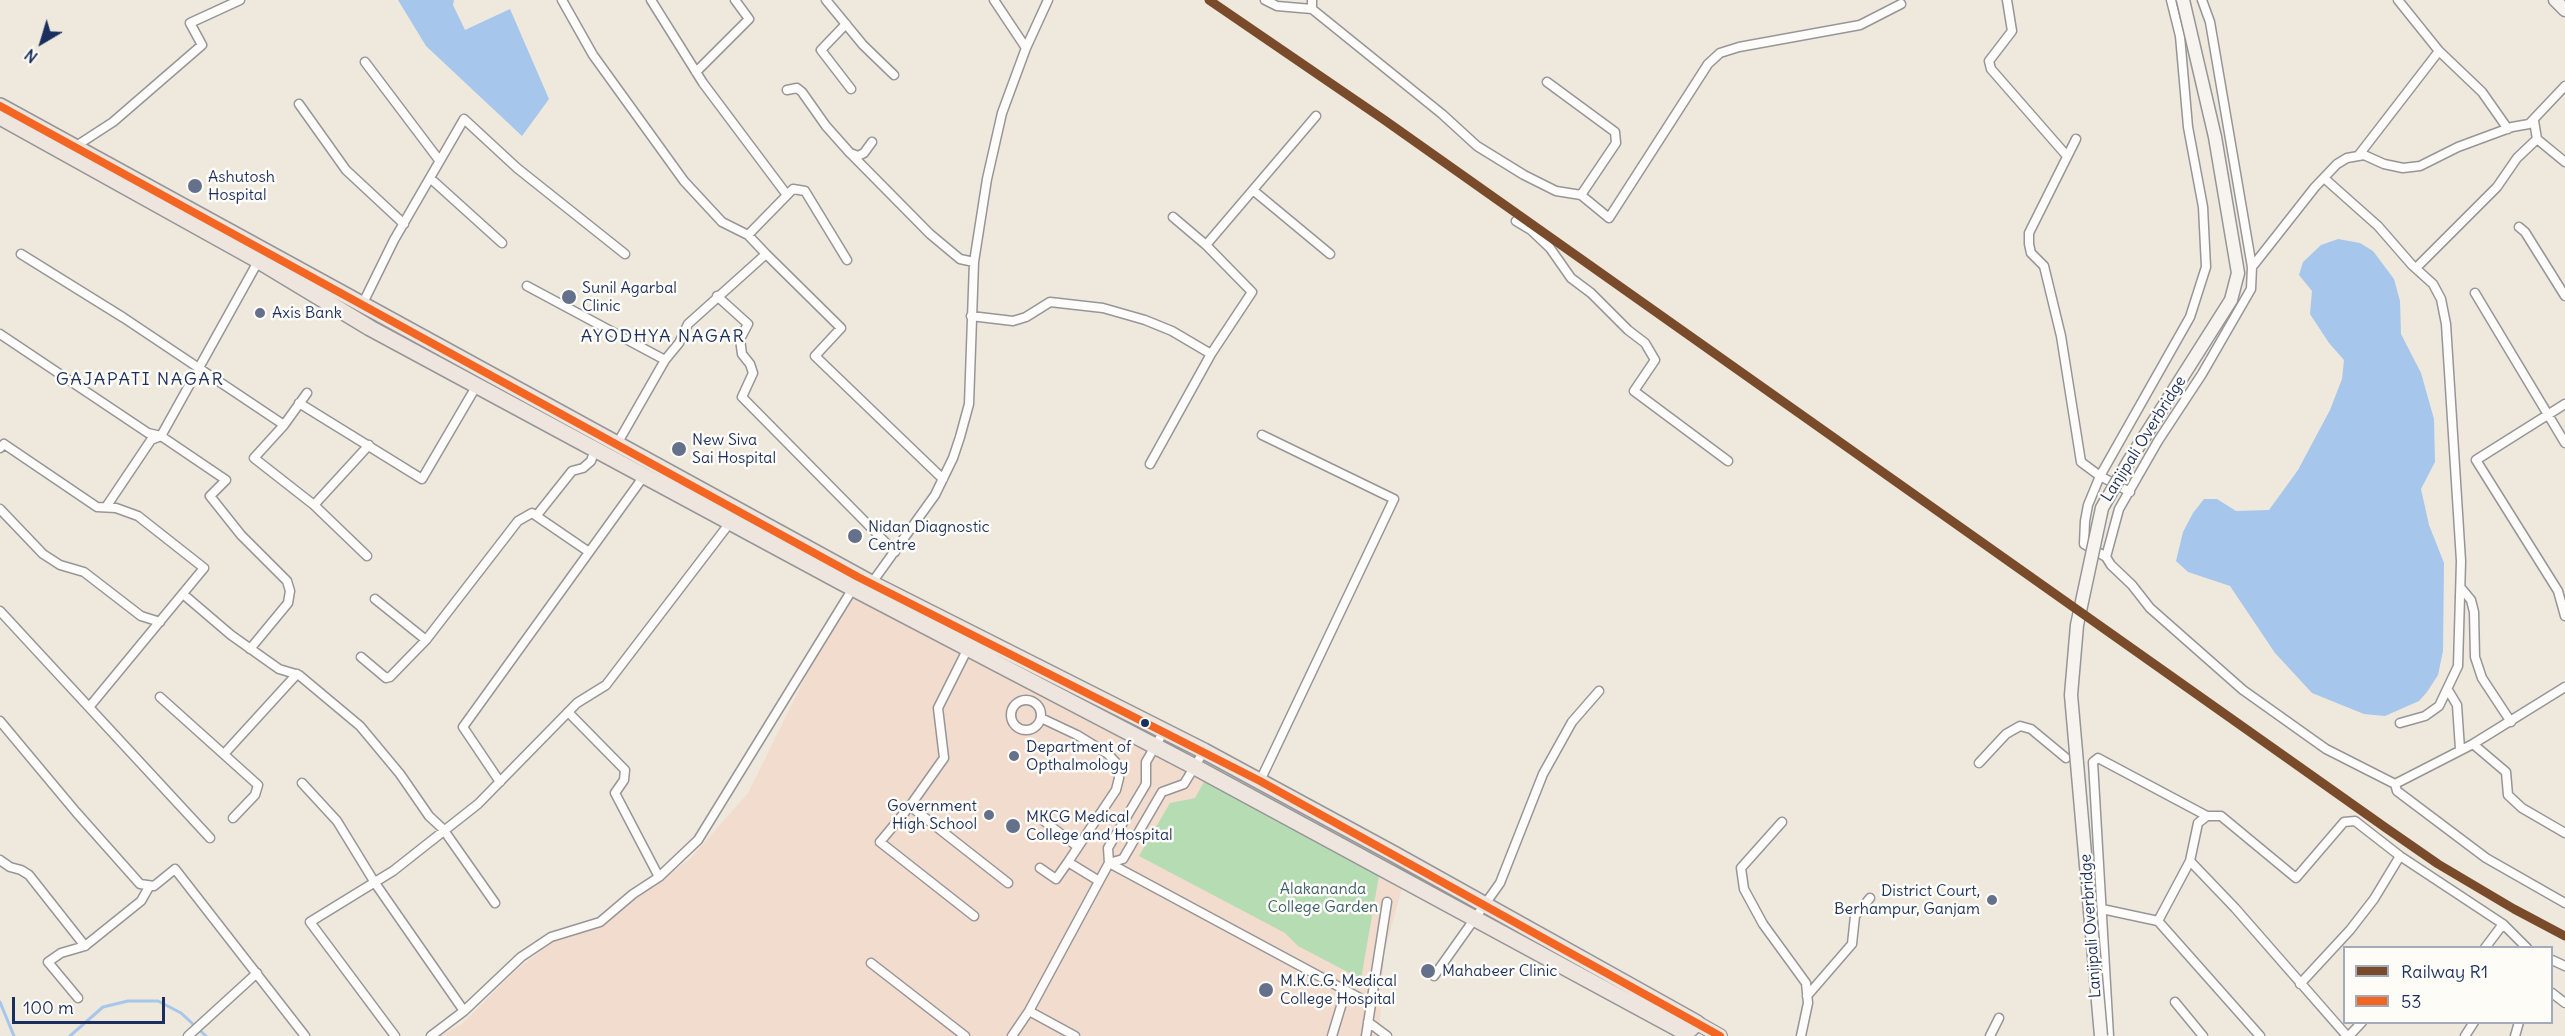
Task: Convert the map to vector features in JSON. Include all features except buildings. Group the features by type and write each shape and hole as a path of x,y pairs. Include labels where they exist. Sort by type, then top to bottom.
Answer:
{"highway":[{"path":"0,106 28,126 262,255 363,303 617,444 734,517 864,587 968,648 1196,767 1476,920 1690,1032"},
{"path":"0,117 76,146 262,255 370,328 644,476 734,517"},
{"path":"864,587 1164,731 1260,781 1486,904 1690,1032"}],"main road":[{"name":"Lanjipali Overbridge","path":"2101,1036 2071,695 2077,625 2102,508 2129,461 2231,300 2238,273 2215,137 2183,0"},
{"path":"2555,0 2565,10"},
{"path":"1690,1032 1720,1036"}],"street":[{"path":"76,146 113,122 202,45 189,23 240,0"},
{"path":"562,0 593,56 684,181 722,222 748,235 841,328 815,356 943,479"},
{"path":"651,0 696,72 787,195"},
{"path":"696,72 749,19 735,0"},
{"path":"826,0 863,45 894,75"},
{"path":"994,0 1026,48"},
{"path":"431,1036 464,1011 521,957 551,937 600,922 633,894 659,877 698,840 864,587 895,552 920,518 943,479 957,447 969,404 974,262 987,179 1002,113 1026,48 1048,0"},
{"path":"1265,0 1277,6 1312,5 1477,146 1506,165 1556,190 1581,195 1609,218 1708,64 1720,53 1739,47 1860,25 1901,4"},
{"path":"2007,0 2012,32 1989,61 1991,69 2067,156"},
{"path":"2171,0 2180,36 2188,127 2203,207 2206,267 2190,317 2100,476 2088,505 2084,544 2106,557 2110,566 2132,585 2150,608 2243,690 2326,749 2395,784 2397,791 2486,858 2565,903"},
{"path":"2106,557 2120,509 2158,441 2202,374 2251,289 2252,267 2210,22 2202,0"},
{"path":"2398,0 2439,51 2482,92 2508,129"},
{"path":"846,24 821,50 851,89"},
{"path":"2358,156 2439,51"},
{"path":"365,62 439,160"},
{"path":"1547,82 1615,132 1616,143 1581,195"},
{"path":"2252,267 2324,178 2347,158 2364,155 2384,164 2403,168 2420,166 2458,147 2529,124 2565,86"},
{"path":"787,90 797,88 802,92 826,126 850,153 930,234 960,259 974,262"},
{"path":"299,104 346,170 404,224"},
{"path":"1206,245 1316,116"},
{"path":"363,303 439,160 464,119 518,168 625,254"},
{"path":"2534,121 2536,140 2565,162"},
{"path":"2076,139 2029,233 2029,244 2031,253 2044,266 2061,336 2081,462 2100,476 2130,492"},
{"path":"2416,268 2497,187 2517,158 2536,140"},
{"path":"850,153 858,156 864,153 872,142"},
{"path":"430,178 502,243"},
{"path":"2324,178 2378,226 2433,284 2441,299 2446,324 2461,561 2458,666 2439,706 2425,716 2400,723"},
{"path":"748,235 793,189 805,191 847,260"},
{"path":"1254,191 1330,254"},
{"path":"1150,464 1211,354 1252,292 1206,245 1173,217"},
{"path":"1516,221 1531,230 1550,248 1571,278 1591,293 1628,330 1645,343 1655,360 1635,391 1728,461"},
{"path":"2519,227 2525,232 2565,296"},
{"path":"21,254 99,302 284,425"},
{"path":"617,444 665,360 680,343 688,324 766,254"},
{"path":"106,507 151,440 160,436 200,369 262,255"},
{"path":"527,286 665,360"},
{"path":"2475,293 2565,443"},
{"path":"717,296 748,324 740,339 742,354 750,364 753,373 742,397 895,552"},
{"path":"971,316 1013,321 1026,317 1050,302 1103,308 1145,320 1172,331 1211,354"},
{"path":"0,334 148,433 160,436 226,480 210,496 241,535 287,581 290,591 288,603 250,649"},
{"path":"299,403 422,479 477,385"},
{"path":"307,393 284,425 254,458 314,505 367,556"},
{"path":"2565,404 2476,460 2558,591 2565,616"},
{"path":"1260,781 1394,499 1262,435"},
{"path":"0,448 4,444 97,507 116,508 138,516 204,568 90,706"},
{"path":"314,505 369,446"},
{"path":"537,515 572,471 583,468 591,461 595,449"},
{"path":"500,782 463,727 644,476"},
{"path":"0,509 43,554 60,565 84,572 141,616 160,622"},
{"path":"361,657 386,678 426,640 518,521 532,513 589,552"},
{"path":"395,1036 310,922 393,871 477,804 568,712 606,685 734,517"},
{"path":"2461,588 2473,606 2475,657 2482,678 2511,722"},
{"path":"183,594 250,649 279,669 297,674 360,726 400,774 429,816 443,829 495,903"},
{"path":"375,598 426,640"},
{"path":"0,611 210,838"},
{"path":"968,648 938,708 944,758 910,806 879,842 974,916"},
{"path":"224,754 297,674"},
{"path":"2395,784 2460,749 2474,744 2565,687"},
{"path":"2448,690 2457,705 2460,749"},
{"path":"1434,976 1476,920 1500,883 1543,774 1572,722 1599,691"},
{"path":"160,697 256,782 258,787 255,795 233,818"},
{"path":"568,712 625,770 624,780 615,793 659,877"},
{"path":"1040,868 1056,879 1116,790 1119,778 1118,765 1108,754 1077,735 1041,718"},
{"path":"0,721 137,881 150,887"},
{"path":"1979,763 2006,734 2020,726 2031,729 2066,758"},
{"path":"1012,1036 1029,1011 1109,863 1108,849 1146,784 1146,762 1164,731"},
{"path":"2474,744 2506,772 2508,795 2522,808 2565,833"},
{"path":"1109,863 1123,859 1162,792 1184,784 1204,752"},
{"path":"2109,1036 2093,762 2098,758 2207,816 2221,816 2296,878 2344,822 2355,821 2400,856 2503,924 2525,946"},
{"path":"302,783 337,821 375,883 464,1011"},
{"path":"910,806 1008,884"},
{"path":"2158,921 2190,861 2198,823 2207,816"},
{"path":"1044,821 1078,847"},
{"path":"1782,822 1741,868 1744,889 1763,924 1806,983 1808,1003 1801,1036"},
{"path":"1391,873 1394,854"},
{"path":"2300,984 2350,930 2374,899 2400,856"},
{"path":"0,860 29,875 85,946"},
{"path":"2190,861 2235,908 2348,1036 2361,1024"},
{"path":"1068,862 1099,881"},
{"path":"1109,863 1371,1004"},
{"path":"78,998 48,962 61,953 85,946 141,901 150,887 175,869 305,1036"},
{"path":"1807,996 1852,944 1855,916 1870,898"},
{"path":"1366,1036 1387,902"},
{"path":"2102,909 2158,921 2260,1036"},
{"path":"2487,946 2503,924"},
{"path":"871,963 965,1036"},
{"path":"188,1036 257,973"},
{"path":"1332,1036 1346,990"},
{"path":"2553,994 2565,1004"},
{"path":"2175,1002 2203,1036"},
{"path":"1029,1011 1075,1036"},
{"path":"1990,1036 1999,1018"},
{"path":"1368,1022 1387,1036"}],"shaded area":[{"name":"MKCG Medical College and Hospital","path":"849,589 1405,877 1384,954 1379,1036 440,1036 462,1024 515,971 554,941 596,928 690,859 748,793"}],"green space":[{"name":"Alakananda College Garden","path":"1205,780 1380,870 1361,979 1298,946 1285,933 1139,856 1170,803 1195,798"}],"water":[{"path":"398,0 454,0 453,5 465,30 510,9 549,99 522,136 426,46"},
{"path":"2338,239 2360,243 2373,251 2394,279 2400,301 2401,334 2421,373 2434,419 2435,462 2421,489 2429,525 2444,563 2443,651 2438,675 2419,701 2385,716 2364,714 2312,693 2275,653 2230,586 2188,572 2176,561 2183,532 2204,499 2217,499 2236,511 2269,510 2298,470 2330,410 2342,379 2344,360 2329,343 2310,314 2312,291 2299,275 2303,262 2321,245"}],"waterway":[{"path":"70,1036 103,1007 128,1001 158,1001 181,1013 206,1036"},
{"path":"0,1002 14,1036"}],"rail line":[{"name":"R1","path":"1209,0 1383,119 2438,864 2565,936"}],"transit line":[{"name":"53","path":"0,106 858,577 1260,781 1720,1036"}],"place":[{"name":"Ashutosh Hospital","path":"195,186"},
{"name":"Sunil Agarbal Clinic","path":"569,297"},
{"name":"Axis Bank","path":"260,313"},
{"name":"New Siva Sai Hospital","path":"679,449"},
{"name":"Nidan Diagnostic Centre","path":"855,536"},
{"name":"Department of Opthalmology","path":"1014,756"},
{"name":"Government High School","path":"989,815"},
{"name":"MKCG Medical College and Hospital","path":"1013,826"},
{"name":"District Court, Berhampur, Ganjam","path":"1992,900"},
{"name":"Mahabeer Clinic","path":"1428,971"},
{"name":"M.K.C.G. Medical College Hospital","path":"1266,990"}],"district":[{"name":"AYODHYA NAGAR","path":"663,337"},
{"name":"GAJAPATI NAGAR","path":"140,380"}]}
